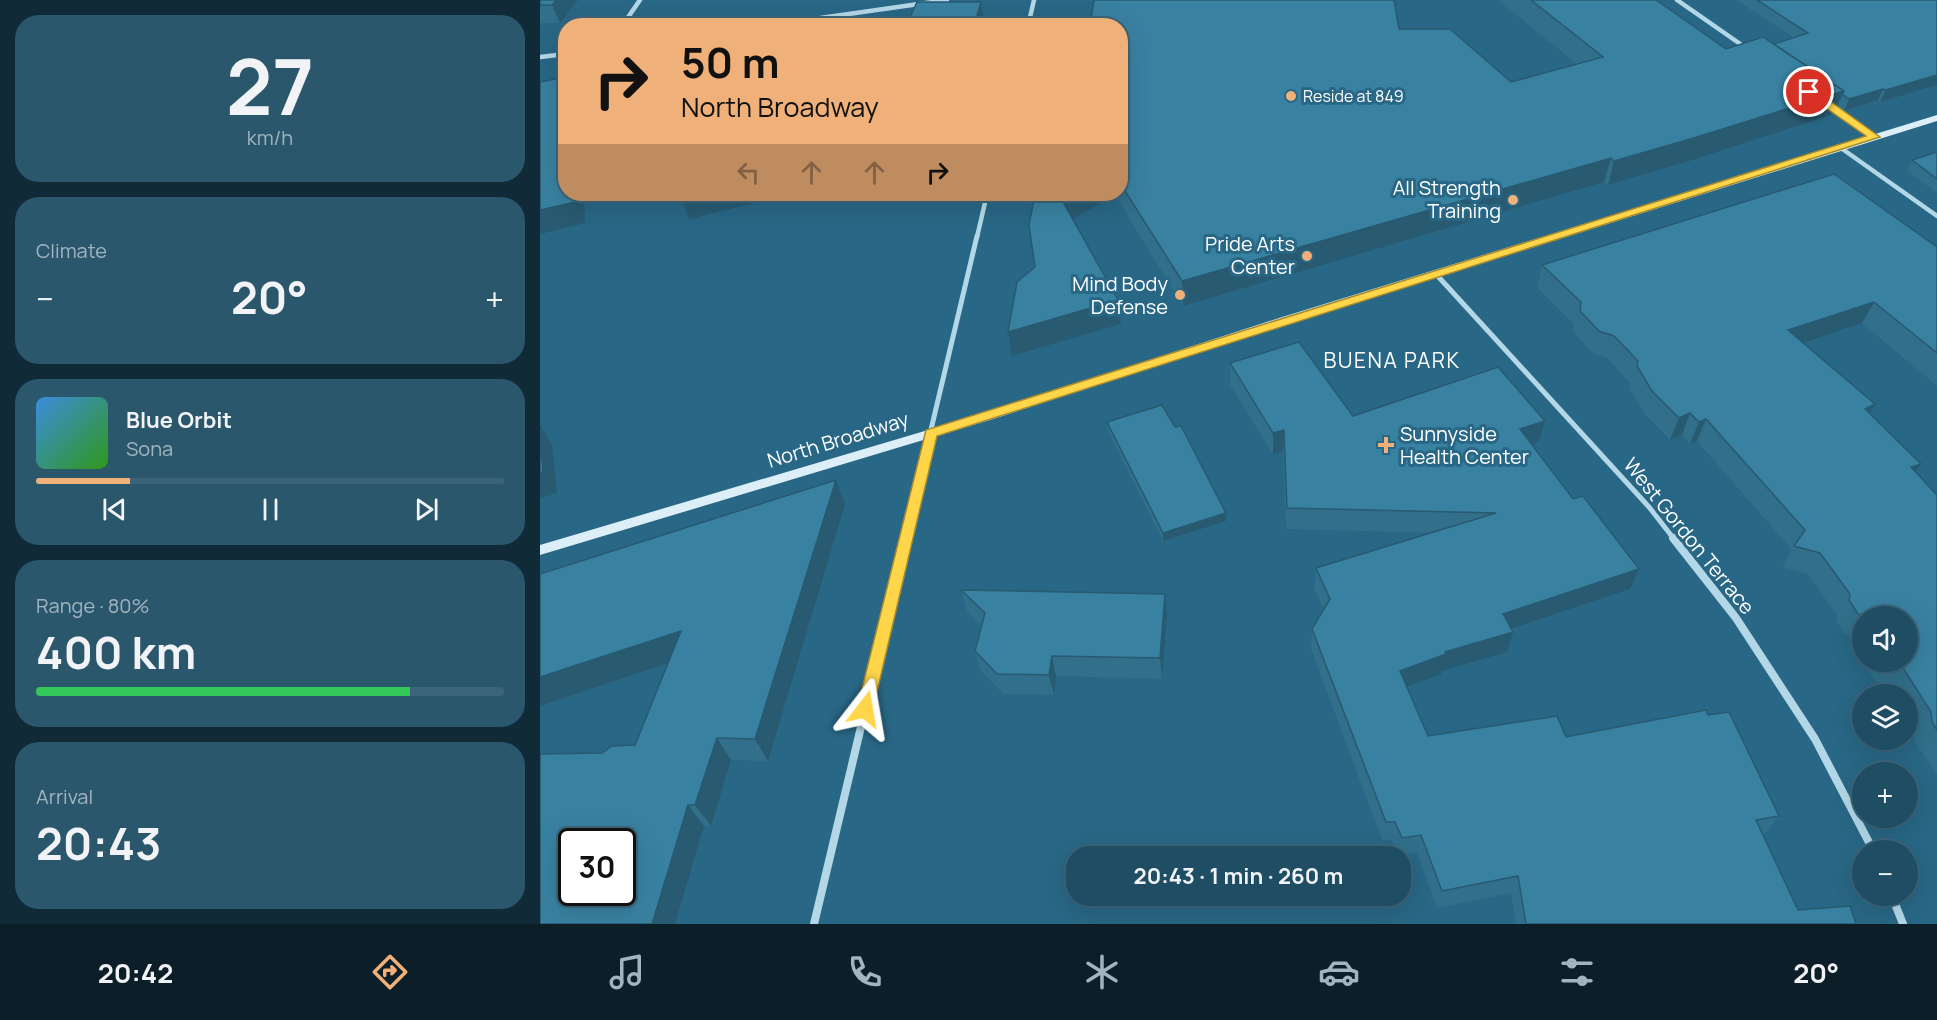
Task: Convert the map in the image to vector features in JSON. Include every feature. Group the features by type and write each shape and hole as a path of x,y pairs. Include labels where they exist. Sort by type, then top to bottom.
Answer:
{"main road":[{"name":"North Broadway","path":"540,550 931,433 1435,273 1937,118"}],"street":[{"path":"628,18 640,0"},
{"path":"820,18 947,0"},
{"path":"1030,18 1034,0"},
{"path":"1677,0 1749,50"},
{"path":"540,57 558,55"},
{"path":"1825,102 1874,137"},
{"path":"1841,148 1937,216"},
{"path":"814,924 985,201"},
{"name":"West Gordon Terrace","path":"1435,273 1649,507 1736,618 1815,740 1868,840"},
{"path":"1896,906 1903,924"}],"building":[{"path":"540,0 556,0 552,5 540,5"},
{"path":"1094,0 1394,0 1399,29 1450,29 1511,82 1603,57 1531,0 1656,0 1726,49 1763,37 1844,91 1614,161 1611,158 1182,281 1128,196 1128,18 1091,18"},
{"path":"1757,0 1937,0 1937,75 1849,99 1842,94 1844,91 1774,44 1808,33"},
{"path":"917,2 981,2 976,18 910,18"},
{"path":"558,79 558,201 575,202 540,210 540,82"},
{"path":"1937,152 1937,179 1912,160"},
{"path":"1834,174 1937,247 1937,353 1874,302 1788,330 1875,404 1865,409 1921,464 1911,467 1937,495 1937,730 1932,722 1931,712 1918,691 1918,684 1913,684 1906,672 1918,672 1918,606 1853,606 1849,600 1850,594 1820,553 1794,546 1805,530 1706,419 1699,422 1690,413 1679,418 1652,391 1637,366 1638,361 1614,336 1599,331 1580,311 1581,302 1542,265"},
{"path":"1034,201 1063,201 1118,300 1008,332 1017,282 1035,267 1029,225"},
{"path":"1299,342 1353,416 1498,367 1545,421 1520,429 1573,499 1583,496 1639,569 1503,614 1513,632 1445,652 1446,654 1400,671 1428,736 1557,716 1566,737 1706,710 1708,715 1729,712 1779,816 1756,820 1798,910 1850,906 1856,924 1526,924 1518,876 1442,891 1421,835 1402,838 1395,822 1386,822 1312,629 1330,599 1316,568 1496,513 1287,508 1284,430 1273,433 1230,363"},
{"path":"1162,405 1175,427 1181,426 1226,513 1163,533 1107,422"},
{"path":"540,436 543,472 540,473"},
{"path":"836,480 755,739 717,738 695,805 688,805 652,924 540,924 540,754 602,753 612,746 635,745 681,631 540,677 540,574"},
{"path":"961,590 1165,594 1160,658 1052,656 1049,675 997,674 975,651 985,613"}],"place":[{"name":"Reside at 849","path":"1291,96"},
{"name":"All Strength Training","path":"1513,200"},
{"name":"Pride Arts Center","path":"1307,256"},
{"name":"Mind Body Defense","path":"1180,295"},
{"name":"Sunnyside Health Center","path":"1386,445"}],"district":[{"name":"BUENA PARK","path":"1392,361"}],"route":[{"path":"865,709 931,433 1874,137 1809,92"}]}
